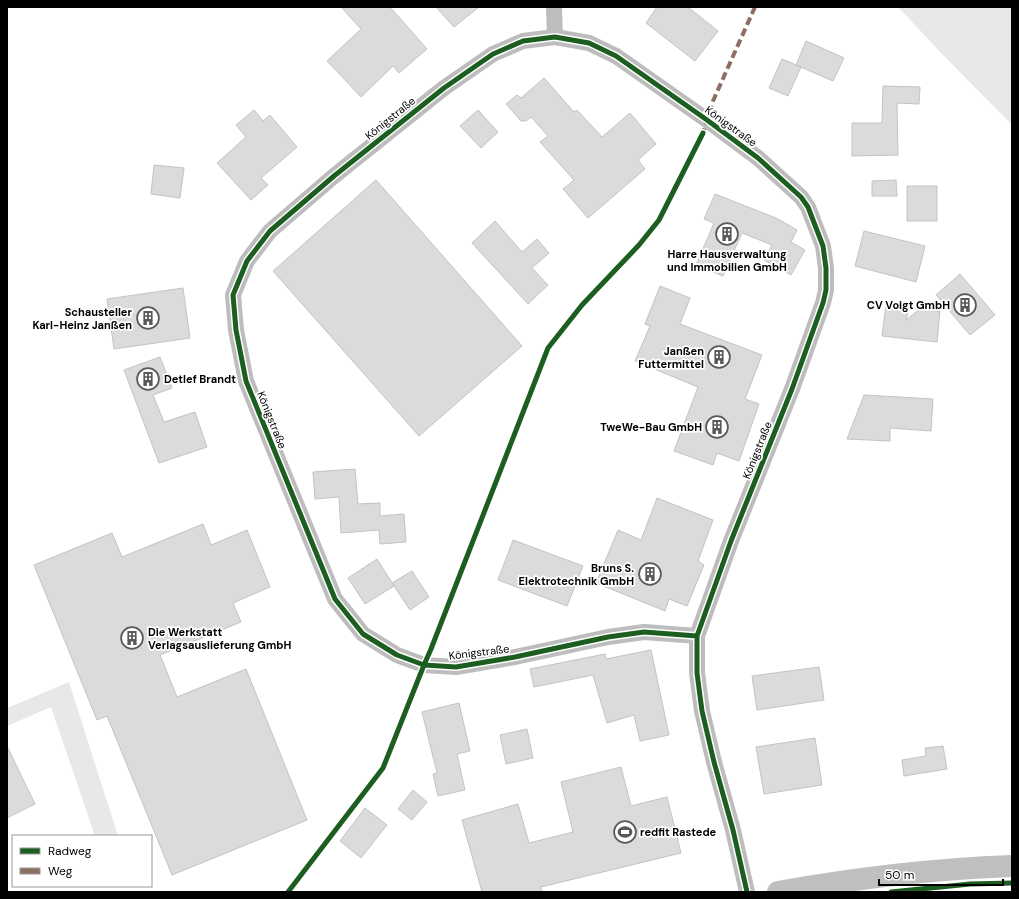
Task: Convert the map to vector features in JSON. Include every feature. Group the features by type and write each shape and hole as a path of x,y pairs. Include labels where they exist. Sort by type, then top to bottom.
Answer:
{"main road":[{"path":"778,892 913,872 1012,866"}],"street":[{"path":"554,7 555,37"},
{"name":"Königstraße","path":"697,636 644,632 608,637 515,657 456,667 424,664 397,655 363,634 335,599 246,381 236,330 233,295 248,260 270,231 334,176 422,106 493,54 523,42 555,37 589,43 616,56 758,158 801,197 808,207 823,246 826,268 826,290 823,304 792,389 728,548 697,636 697,673 702,711 748,892"}],"shaded area":[{"path":"898,7 1012,7 1012,125 944,56"},
{"path":"69,682 118,835 95,835 51,707 7,726 7,708"}],"building":[{"path":"341,7 390,7 427,49 399,73 393,66 361,97 327,61 361,29"},
{"path":"436,7 479,7 454,27"},
{"path":"657,7 688,7 718,31 695,61 646,23"},
{"path":"806,41 844,58 833,81 796,65"},
{"path":"782,59 801,67 788,96 769,88"},
{"path":"544,78 574,112 577,110 602,137 630,113 656,144 638,160 645,169 588,218 563,189 574,180 540,142 548,136 531,117 526,121 521,121 506,104 517,95 521,98"},
{"path":"883,86 920,87 919,104 897,103 898,155 852,156 852,123 882,123"},
{"path":"254,110 263,121 270,115 297,147 261,178 268,185 251,200 217,163 246,137 236,125"},
{"path":"478,110 498,132 481,148 460,126"},
{"path":"154,165 184,168 180,198 151,194"},
{"path":"376,180 522,346 419,436 273,271"},
{"path":"896,180 897,196 872,196 872,181"},
{"path":"907,186 937,186 937,221 907,221"},
{"name":"Harre Hausverwaltung und Immobilien GmbH","path":"715,194 776,218 797,230 791,242 805,250 791,275 764,260 772,245 742,233 723,276 696,265 714,223 704,219"},
{"path":"495,221 522,252 537,239 549,253 532,268 548,285 528,304 472,243"},
{"path":"864,231 925,246 916,282 855,266"},
{"name":"CV Voigt GmbH","path":"960,274 995,315 970,335 936,295"},
{"path":"660,286 690,298 680,324 762,355 745,399 759,404 739,461 717,453 713,465 674,451 698,387 635,361 650,326 645,324"},
{"name":"Schausteller Karl-Heinz Janßen","path":"183,288 190,338 114,349 107,299"},
{"path":"886,305 909,308 906,320 920,309 940,311 937,342 882,336"},
{"path":"160,357 172,388 153,395 164,422 195,412 207,447 159,463 124,370"},
{"path":"864,395 933,399 931,431 890,428 890,441 847,439"},
{"path":"355,469 358,504 380,503 380,516 404,514 406,542 380,544 379,530 341,533 339,497 315,499 313,472"},
{"name":"Bruns S. Elektrotechnik GmbH","path":"657,498 713,520 698,561 704,565 687,606 669,599 665,611 596,583 618,530 641,540"},
{"path":"203,524 211,545 247,530 270,587 233,603 241,622 160,655 177,697 246,669 307,820 172,875 107,716 97,720 34,565 112,533 122,557"},
{"path":"513,540 583,566 567,606 498,580"},
{"path":"377,559 394,586 365,604 348,578"},
{"path":"412,571 429,597 410,610 392,583"},
{"path":"651,650 669,735 640,741 634,715 607,723 593,675 534,687 530,669 605,654 606,659"},
{"path":"819,667 824,700 757,710 752,676"},
{"path":"459,703 470,751 457,754 465,790 438,796 433,774 437,773 422,712"},
{"path":"527,729 533,758 506,764 500,735"},
{"path":"815,738 822,785 764,794 756,747"},
{"path":"7,746 35,804 7,818"},
{"path":"943,746 947,769 904,776 902,760 926,756 925,748"},
{"name":"redfit Rastede","path":"621,767 631,806 667,797 681,853 541,887 542,892 482,892 462,820 518,804 529,843 573,832 561,782"},
{"path":"413,790 427,802 412,820 398,809"},
{"path":"365,808 387,825 361,858 340,841"}],"marked path":[{"path":"702,136 713,101 755,7"}],"cycle path":[{"path":"697,636 644,632 608,637 515,657 456,667 424,665 397,655 363,634 335,599 246,381 236,330 233,295 247,261 270,231 334,176 444,88 493,54 523,41 555,37 589,43 616,56 758,158 801,197 808,207 823,246 826,268 826,290 823,303 792,389 731,541 697,636 697,673 702,711 714,762 733,830 747,892"},
{"path":"288,892 383,768 548,348 582,305 639,245 659,220 703,133"},
{"path":"891,892 970,884 1012,883"}],"place":[{"name":"Harre Hausverwaltung und Immobilien GmbH","path":"727,234"},
{"name":"CV Voigt GmbH","path":"965,305"},
{"name":"Schausteller Karl-Heinz Janßen","path":"148,318"},
{"name":"Janßen Futtermittel","path":"719,357"},
{"name":"Detlef Brandt","path":"148,379"},
{"name":"TweWe-Bau GmbH","path":"717,427"},
{"name":"Bruns S. Elektrotechnik GmbH","path":"650,574"},
{"name":"Die Werkstatt Verlagsauslieferung GmbH","path":"132,638"},
{"name":"redfit Rastede","path":"625,832"}]}
